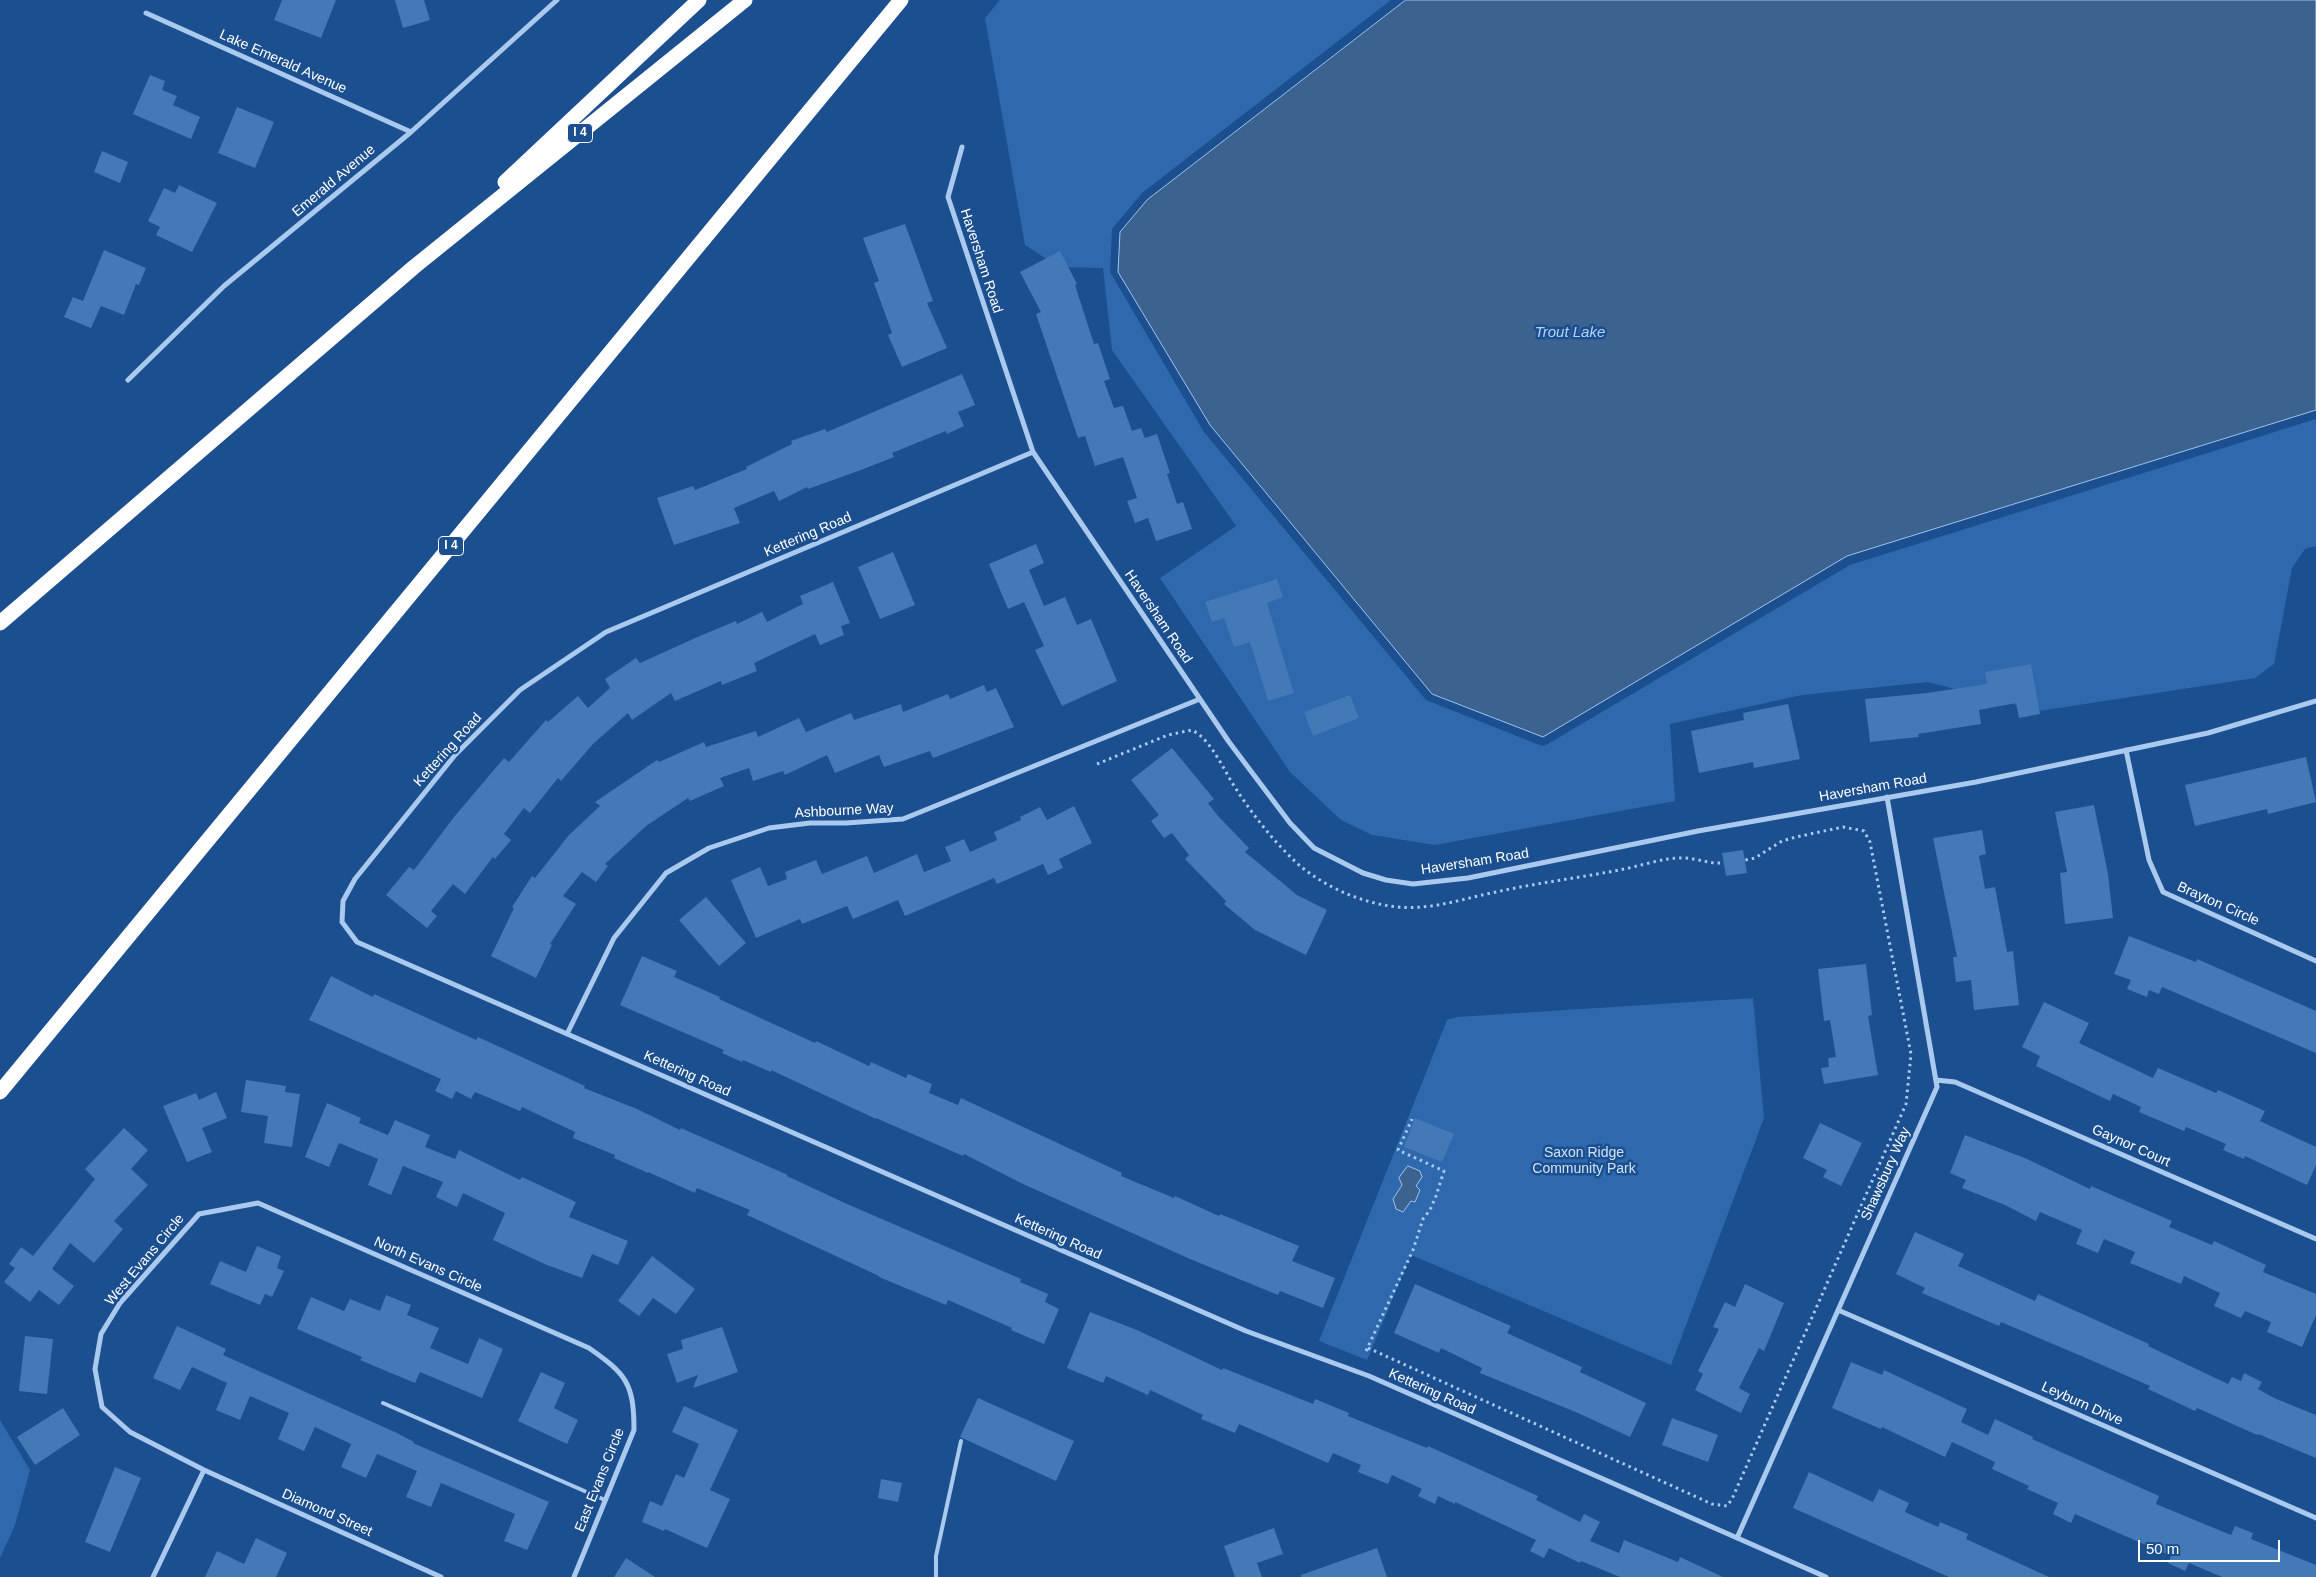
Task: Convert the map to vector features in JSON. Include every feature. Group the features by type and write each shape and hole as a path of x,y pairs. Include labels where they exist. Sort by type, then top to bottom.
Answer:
{"highway":[{"path":"414,267 699,0"},
{"name":"I 4","path":"0,624 414,267 745,0"},
{"name":"I 4","path":"0,1092 901,0"}],"street":[{"name":"Emerald Avenue","path":"128,380 224,286 411,132 557,0"},
{"name":"Lake Emerald Avenue","path":"146,13 411,132"},
{"name":"Haversham Road","path":"962,147 948,198 1033,452 1229,742 1285,816 1314,848 1363,873 1386,880 1414,884 1468,878 1698,831 1976,782 2208,733 2316,702"},
{"name":"Kettering Road","path":"1033,452 606,632 513,697 455,755 355,879 343,901 342,922 357,942 1246,1331 1369,1376 1826,1577"},
{"name":"Ashbourne Way","path":"567,1034 614,938 666,873 709,848 769,828 810,823 846,823 903,819 1200,699"},
{"name":"Brayton Circle","path":"2126,750 2149,860 2162,892 2316,961"},
{"name":"Shawsbury Way","path":"1736,1538 1938,1087 1887,797"},
{"name":"Gaynor Court","path":"1936,1080 1956,1082 2316,1240"},
{"name":"North Evans Circle","path":"258,1202 589,1348"},
{"name":"West Evans Circle","path":"204,1470 130,1432 102,1407 95,1369 101,1334 120,1303 199,1214 258,1202"},
{"name":"Leyburn Drive","path":"1838,1310 2316,1518"},
{"name":"East Evans Circle","path":"574,1577 634,1430 634,1404 627,1382 612,1364 589,1348"},
{"path":"153,1577 204,1470"},
{"name":"Diamond Street","path":"204,1470 441,1577"}],"lane":[{"path":"383,1403 605,1500"},
{"path":"936,1577 936,1556 961,1440"}],"path":[{"path":"1098,764 1168,735 1192,730 1202,736 1238,792 1273,840 1301,866 1321,880 1365,901 1389,905 1420,907 1448,903 1496,892 1682,858 1712,864 1723,863"},
{"path":"1412,1119 1398,1150 1444,1171 1436,1196 1423,1219 1413,1250 1367,1349 1712,1504 1727,1506 1732,1499 1906,1104 1912,1054 1870,842 1864,831 1843,826 1796,837 1782,841 1755,858 1745,860"}],"green space":[{"path":"1000,0 1391,0 1142,193 1112,229 1110,272 1204,432 1426,700 1542,746 1546,745 1850,565 2316,419 2316,546 2305,549 2292,568 2274,664 2255,678 2039,711 1928,682 1802,695 1670,724 1675,801 1435,845 1372,835 1341,820 1290,772 1160,578 1236,526 1112,350 1103,268 1059,267 1025,245 985,18"},
{"name":"Saxon Ridge Community Park","path":"1753,998 1764,1118 1671,1365 1411,1255 1367,1360 1319,1341 1447,1020 1457,1017"},
{"path":"0,1420 30,1470 15,1525 0,1558"}],"water":[{"name":"Trout Lake","path":"1406,0 2316,0 2316,410 1847,556 1543,737 1432,694 1210,425 1118,272 1120,232 1147,200"},
{"path":"1408,1166 1420,1171 1422,1177 1416,1186 1420,1190 1415,1202 1411,1201 1403,1212 1396,1209 1393,1199 1402,1185 1399,1178"}],"building":[{"path":"282,0 336,0 321,38 274,20"},
{"path":"395,0 424,0 430,20 403,28"},
{"path":"150,75 165,81 162,90 177,96 173,105 200,117 191,139 133,114"},
{"path":"237,107 274,122 255,168 218,153"},
{"path":"102,151 128,162 120,183 94,172"},
{"path":"179,185 217,203 192,252 156,235 160,227 148,221 164,188 175,193"},
{"path":"905,224 933,301 927,303 947,348 902,367 888,335 892,333 874,283 879,281 863,238"},
{"path":"104,250 146,268 139,285 136,284 124,315 101,306 91,328 64,317 73,297 83,301"},
{"path":"1060,251 1077,284 1075,285 1094,344 1098,343 1110,379 1104,381 1114,408 1123,406 1132,431 1141,428 1145,438 1157,434 1170,473 1167,474 1177,504 1183,502 1192,529 1156,541 1148,518 1135,523 1127,501 1137,498 1123,457 1095,466 1085,436 1078,438 1036,314 1041,312 1020,272"},
{"path":"962,374 975,405 958,412 964,426 947,434 946,431 892,453 894,457 861,470 808,489 807,487 779,501 774,491 734,508 740,523 674,545 657,498 693,486 695,490 747,469 746,467 792,444 791,441 825,429 827,432"},
{"path":"1036,544 1044,563 1029,570 1044,606 1065,597 1077,625 1091,619 1117,681 1062,706 1035,650 1044,646 1024,602 1008,609 989,564"},
{"path":"893,552 915,605 880,619 858,567"},
{"path":"1277,579 1283,597 1267,603 1294,693 1268,701 1250,642 1234,647 1224,618 1212,622 1205,602"},
{"path":"833,582 850,623 841,626 844,635 820,645 815,634 754,663 757,671 722,685 721,681 675,701 671,693 632,720 628,713 593,744 561,781 558,778 530,813 524,808 504,834 511,840 495,859 493,857 465,894 453,884 431,911 437,916 427,928 386,895 409,867 414,870 454,817 504,758 509,762 546,720 548,722 578,696 588,708 610,688 605,679 636,658 640,663 702,635 736,621 737,624 762,612 767,622 803,604 800,596"},
{"path":"2031,664 2040,714 2019,718 2016,703 1979,710 1981,724 1918,734 1919,737 1870,742 1865,699 1927,693 1987,684 1985,672"},
{"path":"984,685 987,692 996,688 1014,727 933,758 930,751 884,767 879,755 835,773 827,755 785,775 783,771 753,781 749,768 720,778 724,786 690,801 688,798 646,826 605,864 608,866 596,882 582,872 563,896 576,904 550,944 552,945 536,978 491,956 514,908 512,907 532,876 535,878 569,835 600,806 595,802 657,760 659,762 704,742 706,747 756,731 758,737 799,718 806,732 851,713 854,720 901,704 903,712 948,694 950,699"},
{"path":"1350,695 1359,718 1313,736 1304,712"},
{"path":"1788,704 1800,759 1754,768 1753,762 1699,773 1691,731 1744,720 1743,713"},
{"path":"1172,748 1214,799 1208,803 1218,816 1249,848 1245,852 1297,895 1327,910 1306,955 1255,930 1224,904 1226,901 1185,859 1189,855 1172,833 1164,838 1151,821 1159,815 1131,780"},
{"path":"2306,757 2316,802 2268,814 2267,809 2195,826 2185,785"},
{"path":"2094,805 2108,874 2113,918 2065,924 2060,873 2067,872 2055,812"},
{"path":"1074,806 1092,843 1059,859 1063,868 1048,875 1043,864 997,884 994,878 905,916 898,900 853,919 847,906 802,924 800,919 756,938 731,880 760,867 768,886 787,879 785,872 816,860 822,874 867,856 874,873 917,854 924,872 951,861 945,847 964,839 970,852 997,840 994,832 1021,820 1020,817 1040,807 1047,820"},
{"path":"1982,830 1986,854 1979,856 1985,889 1995,887 2007,952 2013,951 2019,1005 1974,1010 1971,980 1956,982 1953,957 1957,957 1933,838"},
{"path":"1743,850 1747,873 1726,876 1722,853"},
{"path":"706,897 746,943 719,966 679,920"},
{"path":"2129,936 2196,962 2197,959 2316,1011 2316,1053 2162,987 2159,994 2149,990 2147,997 2127,989 2131,980 2114,974"},
{"path":"642,956 677,971 674,977 815,1043 816,1041 869,1066 871,1062 906,1078 908,1074 932,1084 929,1093 958,1105 961,1098 1122,1173 1121,1176 1299,1246 1292,1261 1335,1278 1323,1308 1280,1291 1278,1295 1190,1259 1023,1184 964,1154 963,1156 876,1119 771,1070 771,1072 743,1060 742,1062 722,1053 724,1050 620,1005"},
{"path":"1866,964 1872,1015 1868,1016 1878,1075 1824,1084 1821,1068 1829,1067 1828,1058 1836,1057 1830,1020 1824,1021 1818,969"},
{"path":"331,976 373,997 374,994 476,1040 478,1037 585,1086 584,1088 637,1109 680,1130 681,1128 788,1175 847,1204 1021,1279 1020,1282 1048,1294 1045,1302 1059,1309 1044,1344 948,1300 946,1305 879,1277 747,1215 750,1210 697,1188 695,1193 614,1158 615,1155 573,1138 575,1132 522,1107 520,1111 475,1092 471,1099 456,1091 452,1099 435,1091 441,1079 309,1020"},
{"path":"2044,1002 2089,1023 2079,1043 2153,1078 2158,1068 2216,1093 2218,1090 2265,1111 2260,1121 2316,1147 2316,1165 2307,1185 2245,1156 2244,1159 2223,1150 2226,1144 2186,1127 2184,1131 2139,1112 2141,1107 2113,1094 2110,1101 2036,1066 2040,1056 2022,1047"},
{"path":"246,1080 286,1086 285,1092 300,1094 292,1147 264,1143 268,1116 241,1112"},
{"path":"216,1092 227,1118 202,1128 212,1152 187,1162 163,1106 196,1093 199,1100"},
{"path":"327,1103 361,1118 359,1123 388,1135 395,1120 430,1135 425,1147 455,1159 459,1150 520,1180 522,1177 576,1202 569,1217 628,1241 618,1265 592,1254 582,1278 547,1265 493,1240 505,1213 463,1193 457,1207 436,1197 443,1182 403,1166 391,1195 368,1185 378,1159 339,1143 329,1167 305,1157"},
{"path":"1415,1118 1454,1134 1442,1162 1404,1147"},
{"path":"1820,1123 1862,1143 1841,1186 1823,1177 1827,1170 1803,1158"},
{"path":"124,1128 148,1150 131,1169 148,1185 114,1221 123,1229 94,1263 70,1243 52,1269 74,1286 59,1305 39,1290 30,1302 4,1282 15,1268 9,1264 21,1247 33,1256 95,1179 85,1169"},
{"path":"1965,1135 2027,1159 2090,1189 2091,1186 2172,1221 2169,1227 2212,1245 2214,1241 2266,1265 2263,1272 2316,1294 2316,1315 2302,1347 2267,1332 2271,1322 2245,1311 2241,1318 2214,1306 2220,1293 2184,1276 2181,1284 2130,1263 2135,1252 2104,1239 2098,1253 2076,1244 2082,1230 2040,1212 2036,1221 2005,1205 1962,1188 1966,1180 1950,1173"},
{"path":"1915,1232 1964,1254 1958,1266 2035,1301 2038,1294 2149,1344 2148,1346 2228,1384 2232,1377 2241,1381 2244,1373 2262,1382 2258,1389 2274,1398 2316,1415 2316,1458 2257,1435 2197,1408 2195,1411 2148,1389 2150,1386 2001,1322 1999,1326 1922,1293 1925,1288 1896,1274"},
{"path":"257,1246 281,1256 277,1268 284,1271 272,1297 265,1294 260,1305 210,1284 220,1261 246,1272"},
{"path":"652,1256 695,1289 676,1314 653,1298 639,1316 618,1301"},
{"path":"1415,1284 1511,1326 1507,1333 1582,1367 1580,1372 1646,1403 1630,1437 1578,1413 1480,1373 1482,1368 1441,1348 1439,1353 1394,1333"},
{"path":"1745,1284 1784,1303 1764,1351 1759,1348 1739,1388 1750,1394 1741,1413 1695,1390 1703,1374 1698,1371 1719,1329 1713,1327 1725,1302 1735,1307"},
{"path":"386,1295 411,1305 407,1315 439,1328 430,1348 468,1364 479,1338 503,1349 482,1398 420,1372 415,1383 360,1360 362,1357 297,1329 311,1297 344,1311 350,1299 380,1311"},
{"path":"1090,1312 1137,1330 1222,1370 1223,1368 1313,1404 1315,1399 1349,1413 1348,1416 1427,1448 1428,1446 1538,1496 1536,1500 1580,1522 1584,1514 1600,1522 1590,1541 1619,1553 1624,1540 1678,1562 1680,1557 1723,1577 1620,1577 1581,1561 1580,1563 1549,1548 1544,1558 1530,1551 1536,1540 1455,1502 1455,1504 1438,1496 1435,1504 1418,1496 1422,1489 1392,1475 1388,1484 1358,1472 1361,1465 1333,1453 1328,1463 1239,1424 1235,1433 1201,1419 1203,1415 1150,1390 1148,1395 1106,1376 1103,1383 1067,1368"},
{"path":"177,1326 226,1349 223,1355 397,1433 413,1443 549,1502 527,1550 504,1541 515,1514 441,1483 431,1507 406,1497 417,1471 377,1454 366,1478 341,1467 351,1444 315,1427 304,1451 278,1439 289,1413 250,1396 240,1420 216,1410 227,1383 192,1367 180,1390 153,1378"},
{"path":"722,1327 738,1372 693,1388 698,1375 677,1383 667,1354 683,1349 681,1340"},
{"path":"25,1336 53,1339 47,1394 19,1391"},
{"path":"1851,1362 1882,1375 1884,1370 1967,1409 1961,1422 1988,1435 1995,1419 2033,1437 2032,1439 2159,1496 2156,1504 2231,1535 2235,1526 2253,1533 2251,1539 2316,1565 2316,1577 2222,1577 2189,1563 2185,1571 2168,1563 2171,1556 2075,1514 2071,1523 2053,1514 2058,1503 2027,1489 2029,1486 1992,1469 1995,1462 1952,1442 1945,1457 1882,1427 1881,1429 1832,1408"},
{"path":"541,1372 565,1383 554,1408 578,1420 567,1444 518,1421"},
{"path":"978,1398 1074,1441 1056,1481 960,1437"},
{"path":"684,1406 738,1430 710,1490 730,1499 707,1548 665,1529 664,1531 642,1522 650,1501 662,1506 676,1474 684,1478 699,1444 672,1432"},
{"path":"63,1408 80,1435 35,1465 17,1437"},
{"path":"1672,1418 1718,1435 1708,1462 1662,1445"},
{"path":"115,1467 141,1478 110,1552 85,1542"},
{"path":"1809,1472 1873,1502 1879,1489 1909,1503 1905,1512 1938,1527 1940,1522 1968,1534 1966,1539 2049,1577 1949,1577 1793,1508"},
{"path":"881,1479 902,1483 898,1502 878,1498"},
{"path":"1274,1528 1283,1554 1257,1563 1262,1577 1235,1577 1224,1546"},
{"path":"256,1538 287,1553 276,1577 205,1577 217,1551 244,1564"},
{"path":"1377,1548 1387,1577 1301,1577 1301,1575"},
{"path":"626,1558 655,1577 614,1577"}]}
